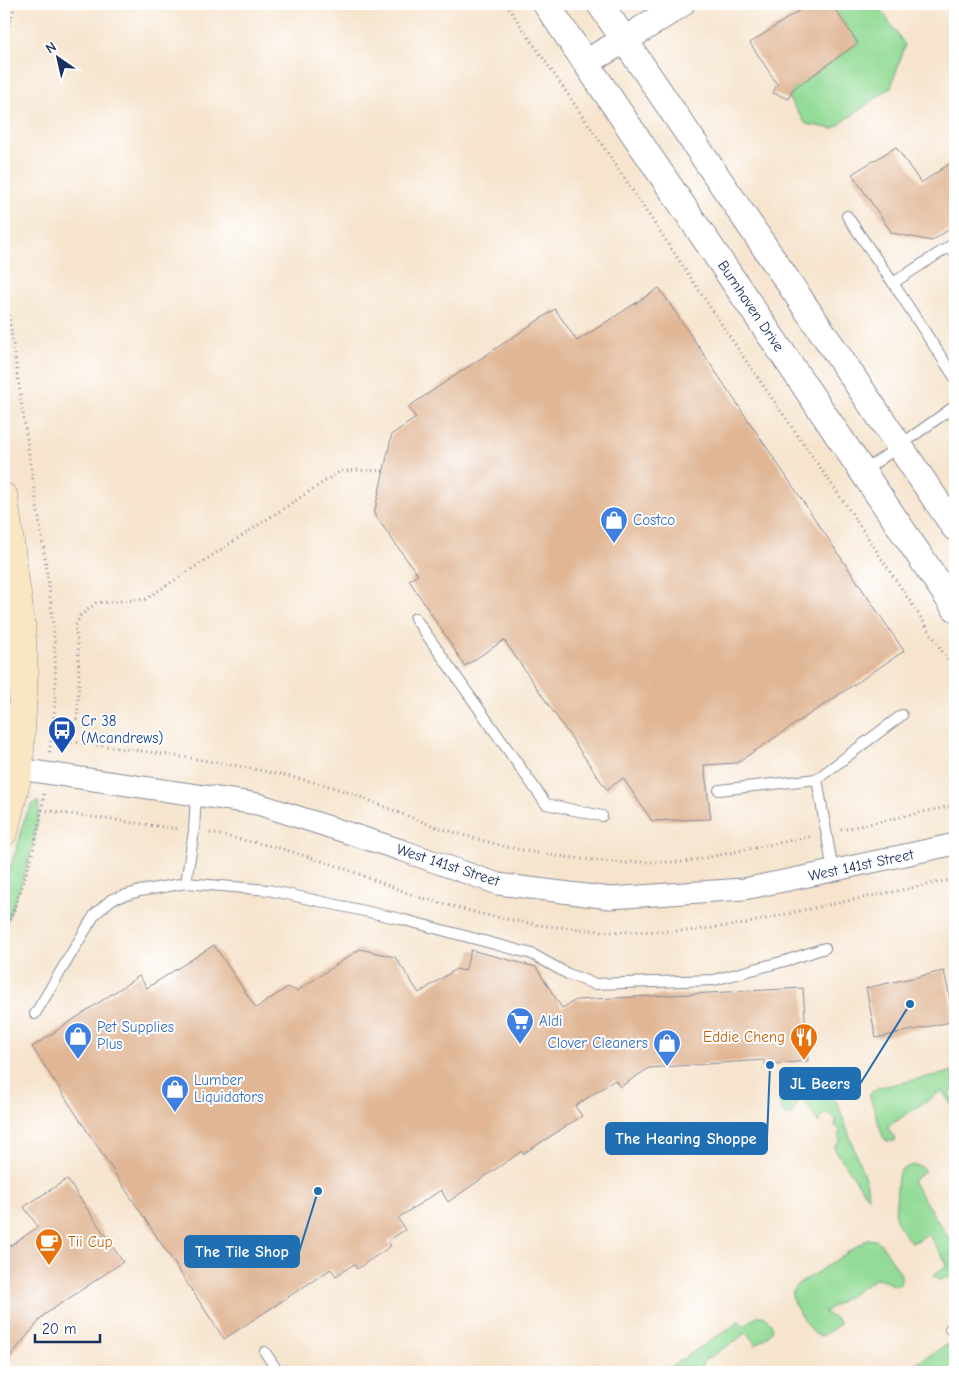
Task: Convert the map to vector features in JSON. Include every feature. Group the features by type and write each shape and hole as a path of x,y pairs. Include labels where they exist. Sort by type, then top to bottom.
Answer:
{"main road":[{"path":"4,497 21,625 24,672 4,832"}],"street":[{"name":"Burnhaven Drive","path":"546,4 955,608"},
{"path":"600,4 955,528"},
{"path":"586,62 625,40 681,4"},
{"name":"West 141st Street","path":"11,769 258,804 402,850 498,884 610,898 744,889 955,844"}],"lane":[{"path":"847,216 955,378"},
{"path":"893,283 950,246 955,254"},
{"path":"863,472 955,406"},
{"path":"415,618 546,804 602,816"},
{"path":"718,790 817,779 902,715"},
{"path":"817,779 833,871"},
{"path":"186,883 194,831 196,795"},
{"path":"35,1014 95,914 112,899 140,890 186,883 268,890 401,919 532,954 568,974 594,984 714,980 825,948"},
{"path":"265,1352 278,1372"}],"path":[{"path":"4,45 15,4"},
{"path":"506,4 742,355 846,505 931,633 955,673"},
{"path":"62,740 64,734 78,718 78,645 75,626 80,616 86,610 96,603 146,599 339,472 355,470 384,471"},
{"path":"52,739 261,770 334,788 480,840 572,858 628,863 685,862 955,806"}],"green space":[{"path":"831,4 877,4 905,45 891,87 833,129 806,124 789,99 792,90 858,43"},
{"path":"38,801 38,815 28,864 4,928 4,887 25,816 32,805"},
{"path":"955,1071 955,1089 949,1095 955,1102 955,1107 952,1106 942,1091 887,1127 895,1141 887,1141 883,1137 870,1094 877,1088"},
{"path":"831,1096 837,1102 867,1184 868,1198 834,1148 840,1140 838,1136 841,1130 835,1126 836,1120 830,1115 823,1113 819,1123 801,1097"},
{"path":"783,1097 796,1097 799,1101 792,1115 785,1115 781,1108 780,1102"},
{"path":"912,1165 924,1169 924,1172 912,1181 955,1248 955,1272 939,1280 934,1276 948,1265 928,1234 912,1242 906,1237 895,1216 898,1176 901,1170"},
{"path":"868,1239 876,1240 882,1245 901,1274 900,1284 896,1286 875,1279 824,1312 839,1321 839,1325 822,1336 815,1334 795,1305 792,1296 794,1289"},
{"path":"757,1316 763,1316 769,1321 772,1329 756,1345 747,1333 701,1363 707,1372 663,1372 740,1321 744,1326"},
{"path":"955,1342 955,1369 950,1372 903,1372 943,1347"}],"building":[{"path":"809,4 831,4 858,43 792,90 789,99 773,93 777,84 750,43"},
{"path":"896,147 921,183 955,160 955,225 932,241 892,233 852,174"},
{"name":"Costco","path":"659,288 904,651 737,763 704,765 711,819 652,821 623,778 607,790 504,640 465,666 409,580 418,575 374,514 392,434 416,418 408,407 555,309 577,341"},
{"path":"214,945 256,1008 288,987 297,991 360,949 395,957 419,993 456,969 465,971 471,950 536,967 562,1008 576,1000 803,988 808,1061 765,1065 764,1060 649,1068 620,1087 615,1080 575,1106 582,1116 523,1154 522,1151 448,1202 441,1190 398,1218 405,1230 388,1241 391,1246 357,1269 354,1264 336,1276 331,1269 224,1339 32,1047 139,976 147,988"},
{"path":"944,971 955,1021 876,1038 866,988"},
{"path":"67,1179 123,1262 44,1315 4,1364 4,1250 38,1227 24,1207"}],"place":[{"name":"Costco","path":"614,544"},
{"name":"Cr 38 (Mcandrews)","path":"62,754"},
{"name":"JL Beers","path":"910,1004"},
{"name":"Aldi","path":"520,1045"},
{"name":"Pet Supplies Plus","path":"78,1060"},
{"name":"Eddie Cheng","path":"804,1061"},
{"name":"The Hearing Shoppe","path":"770,1065"},
{"name":"Clover Cleaners","path":"667,1067"},
{"name":"Lumber Liquidators","path":"175,1113"},
{"name":"The Tile Shop","path":"318,1191"},
{"name":"Tii Cup","path":"49,1266"}]}
